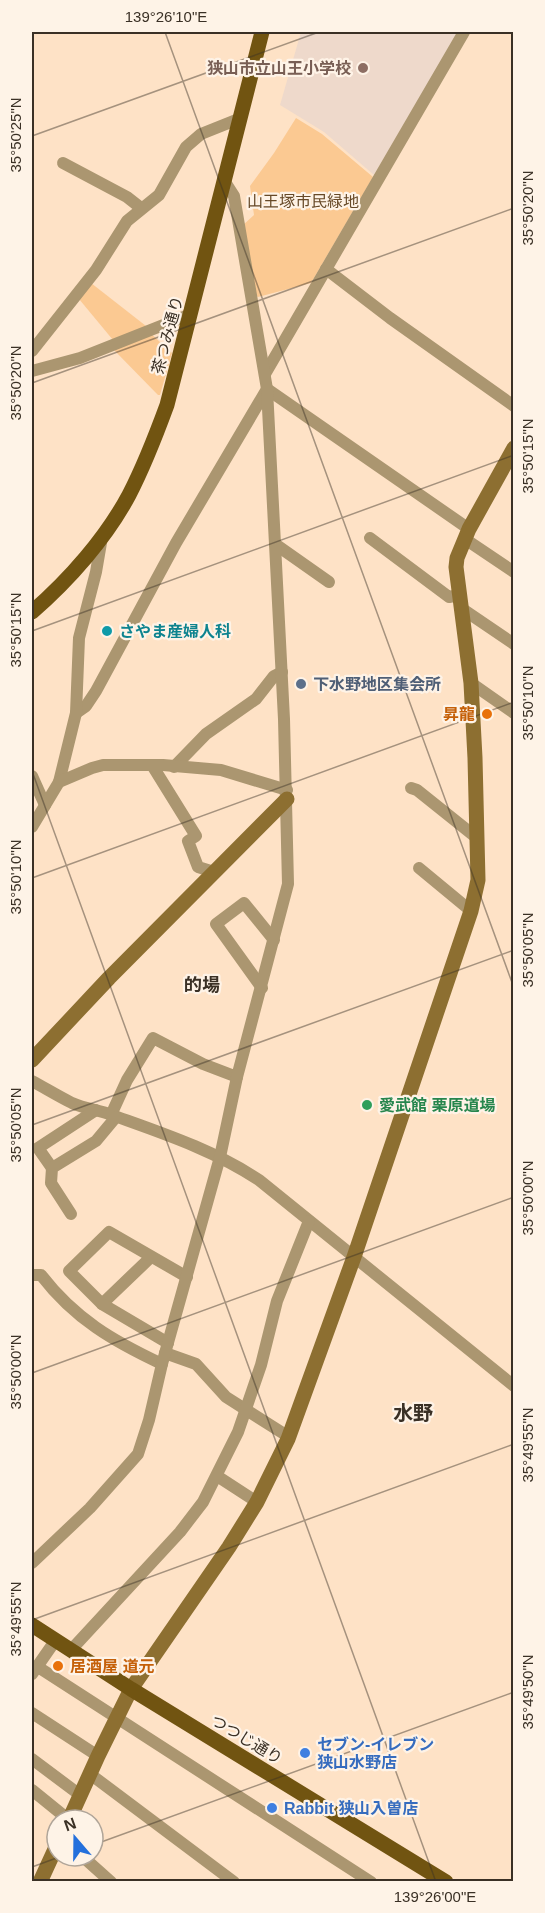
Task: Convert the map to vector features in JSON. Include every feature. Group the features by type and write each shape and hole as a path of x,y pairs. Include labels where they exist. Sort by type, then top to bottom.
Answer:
{"main road":[{"name":"茶つみ通り","path":"32,612 58,587 102,535 129,496 147,456 167,405 262,32"},
{"name":"つつじ通り","path":"32,1625 131,1689 446,1881"}],"street":[{"path":"265,374 464,32"},
{"path":"32,351 95,271 127,221 159,195 186,147 195,138 241,118"},
{"path":"63,163 127,197 141,208"},
{"path":"33,1560 90,1508 138,1454 220,1157 237,1077 288,884 282,672 267,389 234,196 225,182"},
{"path":"326,269 513,406"},
{"path":"32,371 80,358 148,329 191,314"},
{"path":"267,389 467,534 513,572"},
{"path":"76,713 86,706 96,692 176,543 267,389"},
{"path":"74,1808 131,1689 225,1553 257,1502 289,1437 354,1257 471,911 478,880 471,683 456,567 457,558 467,534 513,448"},
{"path":"32,827 59,782 76,713 79,638 96,572 102,535"},
{"path":"370,538 449,597 460,602 513,644"},
{"path":"275,544 329,582"},
{"path":"174,767 206,734 256,699 274,676 282,672"},
{"path":"471,683 513,713"},
{"path":"59,782 104,765 152,765 221,770 286,794"},
{"path":"152,765 196,836 188,841 198,867 214,872"},
{"path":"32,776 45,805"},
{"path":"411,788 417,790 477,838"},
{"path":"32,1060 286,794"},
{"path":"419,868 471,911"},
{"path":"262,988 216,924 244,903 274,940"},
{"path":"52,1168 96,1141 114,1116 127,1080 153,1038 202,1064 237,1077"},
{"path":"32,1081 73,1104 114,1116 220,1157 259,1180 513,1386"},
{"path":"70,1214 51,1183 52,1168 38,1148 96,1110"},
{"path":"71,1650 180,1532 200,1506 217,1476 247,1410 277,1301 309,1221"},
{"path":"165,1353 102,1304 69,1271 109,1232 187,1277"},
{"path":"102,1304 151,1257"},
{"path":"33,1276 41,1275 63,1301 96,1329 118,1343 165,1353 196,1364 226,1397 289,1437"},
{"path":"217,1476 257,1502"},
{"path":"55,1641 35,1670 116,1718 371,1881"},
{"path":"32,1713 98,1756"},
{"path":"32,1759 80,1795"},
{"path":"90,1774 234,1881"},
{"path":"32,1790 54,1808"},
{"path":"96,1868 111,1881"}],"shaded area":[{"name":"狭山市立山王小学校","path":"301,32 458,32 374,175 324,132 280,105"}],"green space":[{"name":"山王塚市民緑地","path":"296,118 322,134 373,177 311,283 258,297 254,294 242,226 254,215 250,186"},
{"path":"91,283 146,326 113,340 79,299"},
{"path":"149,332 172,353 160,395 114,350"}],"place":[{"name":"狭山市立山王小学校","path":"363,68"},
{"name":"さやま産婦人科","path":"107,631"},
{"name":"下水野地区集会所","path":"301,684"},
{"name":"昇龍","path":"487,714"},
{"name":"愛武館 栗原道場","path":"367,1105"},
{"name":"居酒屋 道元","path":"58,1666"},
{"name":"セブン-イレブン 狭山水野店","path":"305,1753"},
{"name":"Rabbit 狭山入曽店","path":"272,1808"}],"district":[{"name":"的場","path":"202,985"},
{"name":"水野","path":"413,1413"}]}
